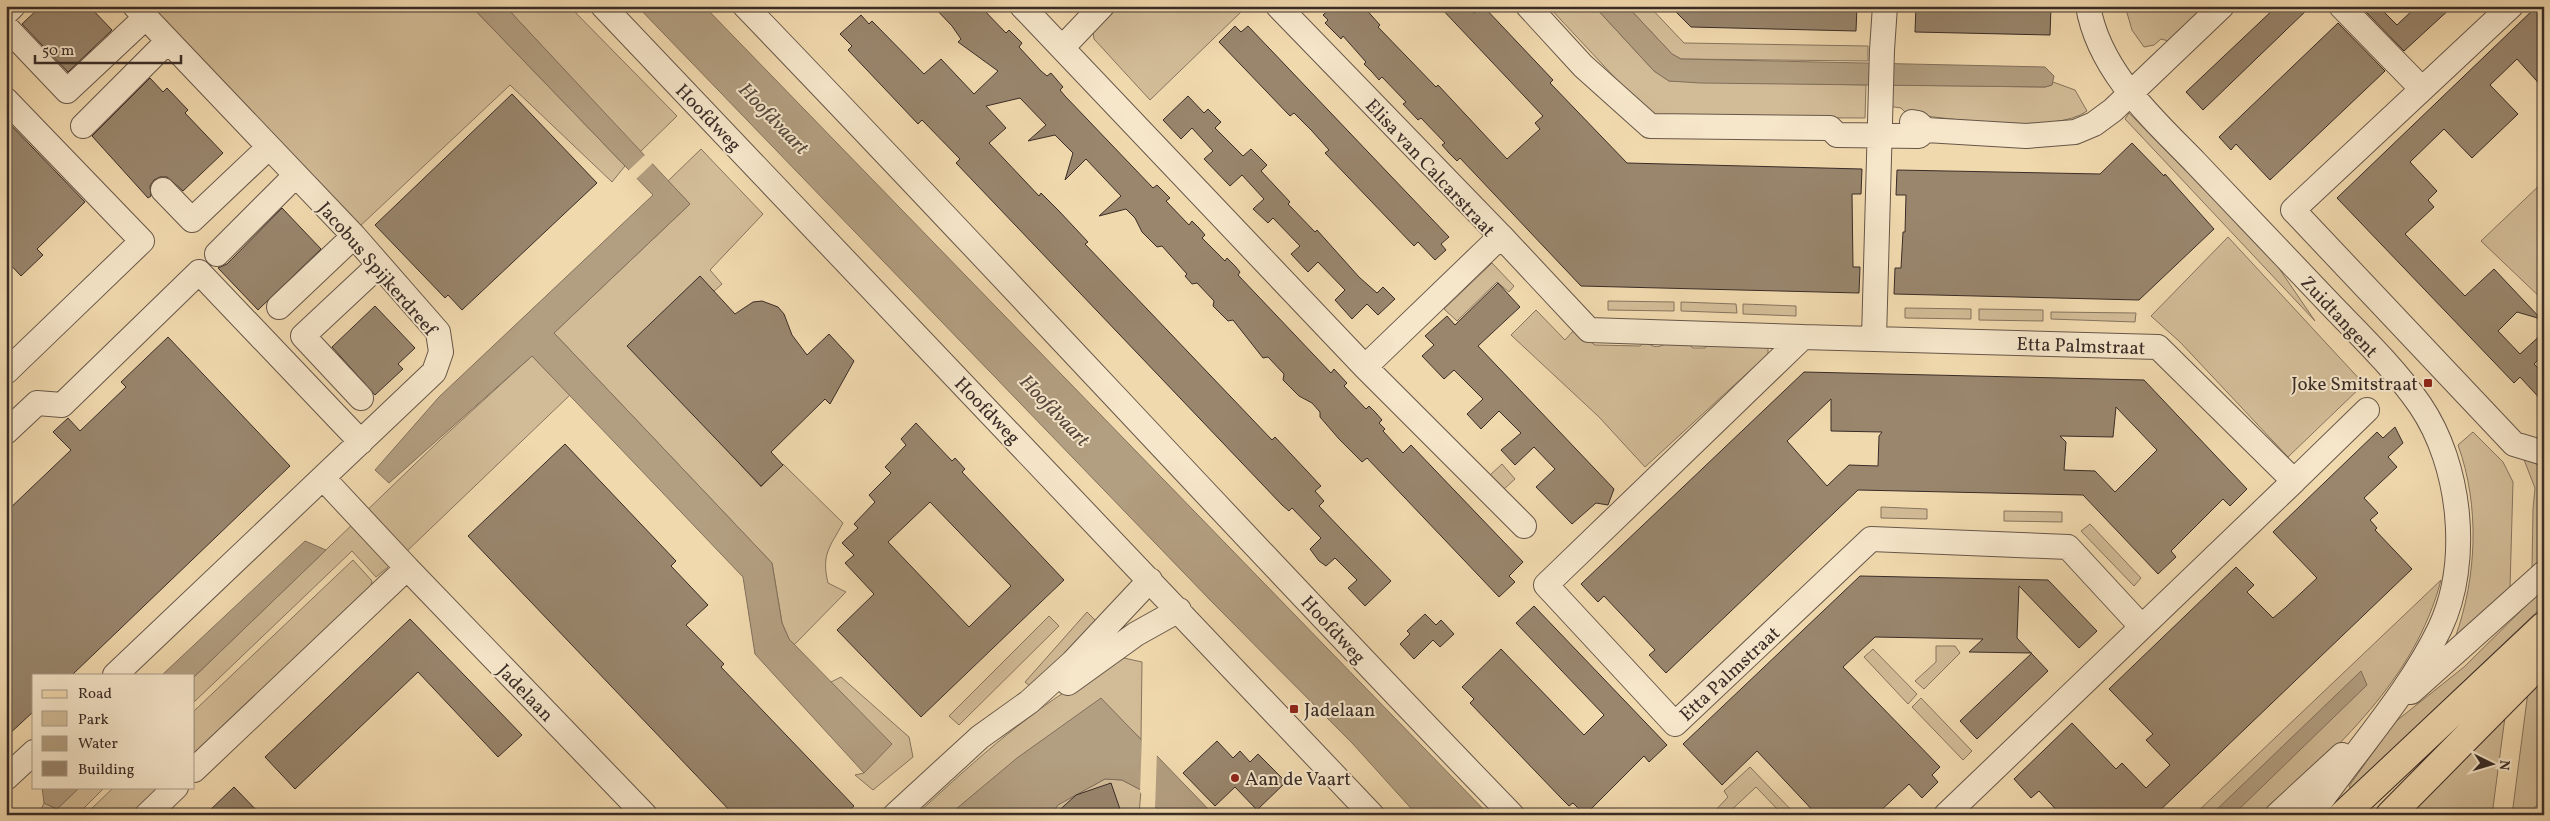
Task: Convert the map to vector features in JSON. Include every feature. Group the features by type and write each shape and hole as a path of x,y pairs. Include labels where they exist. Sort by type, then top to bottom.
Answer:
{"main road":[{"path":"2343,815 2544,626"},
{"path":"2390,815 2544,659"}],"street":[{"path":"6,13 13,6"},
{"name":"Hoofdweg","path":"603,6 1372,815"},
{"name":"Hoofdweg","path":"744,6 918,186 1400,699 1512,815"},
{"path":"1022,6 1365,367 1524,526"},
{"path":"1062,48 1102,6"},
{"path":"1528,6 1583,66 1650,126 1830,128 1837,121 1879,129 1918,123 1926,130 2026,136 2075,132 2094,124 2113,110 2222,6"},
{"name":"Zuidtangent","path":"2088,6 2098,40 2129,93 2369,344 2420,406 2442,448 2450,471 2458,531 2456,576 2440,626 2414,674 2311,815"},
{"path":"2341,6 2422,89"},
{"path":"2511,6 2293,210 2514,444 2544,453"},
{"name":"Elisa van Calcarstraat","path":"1288,10 1501,236 1365,367"},
{"path":"6,27 67,91 141,11"},
{"name":"Jacobus Spijkerdreef","path":"116,674 434,372 441,352 438,332 380,265 141,11"},
{"path":"1874,338 1884,11"},
{"path":"83,126 168,40"},
{"path":"6,100 142,241 6,372"},
{"path":"163,190 192,220 269,147"},
{"path":"217,254 296,175"},
{"path":"279,307 354,236"},
{"name":"Etta Palmstraat","path":"1501,236 1589,330 2158,347 2294,481"},
{"path":"361,398 303,336 380,265"},
{"path":"6,432 37,403 62,405 199,272 361,442"},
{"name":"Etta Palmstraat","path":"1803,337 1546,585 1675,724 1871,539 2068,547 2141,626"},
{"path":"1946,815 2368,410"},
{"name":"Jadelaan","path":"323,478 645,815"},
{"path":"195,769 407,568"},
{"name":"Zuidtangent","path":"2277,815 2544,573"},
{"path":"895,815 980,737 1029,702 1073,662 1150,580"},
{"path":"1029,702 1042,699 1136,634 1179,610"},
{"path":"6,778 32,754"},
{"path":"147,815 175,788"}],"green space":[{"path":"149,6 471,6 625,166 612,182 510,85 358,228"},
{"path":"505,6 569,6 677,116 640,152"},
{"path":"1120,6 1237,6 1242,11 1150,100 1094,39 1093,32"},
{"path":"1548,6 1594,6 1654,71 1669,81 1866,85 1865,118 1657,117 1631,95"},
{"path":"1627,6 1649,6 1684,43 1868,46 1868,61 1681,59 1672,54"},
{"path":"2125,6 2213,6 2176,43 2161,39 2154,45 2144,47 2132,30"},
{"path":"2053,82 2075,90 2087,111 2072,118 2027,124 1907,114 1901,108 1887,106 1890,85 2045,87 2052,85"},
{"path":"2129,113 2274,261 2315,321 2125,119"},
{"path":"701,149 763,214 710,270 722,284 691,312 668,386 761,487 783,464 843,523 828,551 826,573 828,583 846,592 794,645 789,639 782,623 772,563 554,333 690,204 668,181"},
{"path":"2544,181 2544,301 2481,241"},
{"path":"2228,237 2364,384 2288,457 2180,342 2151,316"},
{"path":"1492,263 1514,286 1509,292 1497,282 1457,321 1444,309"},
{"path":"1608,301 1674,302 1674,311 1608,310"},
{"path":"1681,302 1736,304 1737,313 1681,311"},
{"path":"1743,304 1796,306 1796,316 1743,314"},
{"path":"1905,308 1971,309 1971,319 1905,318"},
{"path":"1979,309 2043,310 2043,321 1979,320"},
{"path":"1536,310 1565,340 1574,330 1595,345 1640,346 1645,341 1656,347 1675,342 1686,342 1693,348 1705,348 1711,342 1768,344 1768,354 1645,467 1599,417 1511,335"},
{"path":"2051,312 2136,313 2135,322 2051,319"},
{"path":"532,356 570,395 405,553 376,577 352,551 195,701 195,676 440,440"},
{"path":"2473,432 2503,462 2513,482 2510,588 2455,638 2468,591 2473,542 2470,492 2458,445"},
{"path":"2521,452 2536,464 2544,463 2544,557 2532,568 2535,488"},
{"path":"1502,464 1515,479 1503,490 1490,475"},
{"path":"1881,507 1927,509 1927,519 1881,518"},
{"path":"2004,511 2062,512 2062,522 2004,521"},
{"path":"2090,524 2141,578 2134,586 2081,531"},
{"path":"353,560 372,581 370,589 195,755 195,710"},
{"path":"2441,580 2429,616 2413,649 2393,680 2370,710 2319,764 2265,815 2194,815"},
{"path":"2544,588 2544,605 2422,721 2353,792 2349,786 2395,722 2464,667"},
{"path":"1087,612 1096,621 1032,688 1025,682"},
{"path":"1049,616 1059,626 959,725 949,716"},
{"path":"1936,646 1955,646 1960,653 1924,689 1915,681 1936,662"},
{"path":"1873,649 1917,694 1908,704 1864,657"},
{"path":"1124,658 1142,662 1141,739 1101,699 1018,758 949,815 916,815 989,749 1040,709 1095,673"},
{"path":"2544,675 2544,799 2526,815 2512,815 2528,692"},
{"path":"841,677 909,737 913,757 873,790 855,775 864,773 831,682"},
{"path":"1921,698 1972,751 1963,760 1912,707"},
{"path":"2505,717 2492,815 2409,815"},
{"path":"1750,767 1796,815 1783,815 1756,787 1726,815 1711,815 1728,797 1724,791"},
{"path":"1105,779 1122,780 1141,790 1139,815 1051,815 1057,805"},
{"path":"79,788 104,788 77,815 39,815 44,803 57,809"},
{"path":"113,788 159,788 131,815 85,815"}],"water":[{"path":"471,6 505,6 690,204 554,333 772,563 782,623 789,639 892,744 864,773 755,654 743,577 532,356 389,483 375,470 439,397 653,195"},
{"name":"Hoofdvaart","path":"637,6 704,6 1489,815 1417,815 1353,744 1212,602"},
{"path":"1594,6 1627,6 1672,54 1681,59 2045,67 2054,76 2052,85 2045,87 1700,83 1669,81 1654,71"},
{"path":"305,541 326,550 195,676 195,674 163,674"},
{"path":"2361,671 2367,685 2233,815 2211,815"},
{"path":"1101,698 1214,815 1162,815 1141,790 1122,780 1105,779 1058,805 1051,815 949,815 1017,758"},
{"path":"42,788 79,788 57,809 44,803"}],"pier":[{"path":"646,154 654,162 635,180 627,172"},
{"path":"1142,736 1157,751 1155,810 1140,792"}],"building":[{"path":"41,6 89,6 112,30 68,72 22,24"},
{"path":"933,6 980,6 1006,33 1009,30 1022,43 1019,47 1047,76 1051,73 1063,87 1060,90 1065,96 1153,188 1157,185 1170,198 1166,201 1189,225 1192,221 1199,228 1205,235 1202,238 1225,261 1227,258 1235,266 1240,272 1238,275 1331,373 1334,369 1347,383 1344,386 1366,409 1369,406 1376,413 1382,420 1379,423 1385,429 1383,431 1403,453 1411,445 1523,562 1509,576 1515,582 1499,597 1367,458 1362,462 1339,439 1320,417 1320,412 1312,403 1299,396 1283,380 1284,374 1268,357 1263,358 1233,320 1228,321 1213,306 1214,301 1197,283 1192,284 1185,276 1187,274 1162,246 1157,247 1142,232 1135,218 1126,209 1099,216 1121,196 1086,159 1065,180 1073,153 1055,135 1028,141 1046,125 1020,98 986,106 1006,128 989,143 1039,196 1041,193 1059,211 1088,242 1085,244 1272,440 1275,437 1321,486 1315,491 1324,501 1319,506 1391,581 1365,606 1348,588 1357,580 1335,558 1326,566 1319,561 1310,549 1321,538 1292,508 1289,511 1282,505 956,163 960,159 922,120 918,124 848,50 852,46 840,34 861,15 869,24 872,21 924,74 941,59 974,94 998,71 958,42 961,39 952,26"},
{"path":"1333,6 1363,6 1380,25 1378,27 1436,87 1438,85 1507,159 1540,129 1535,123 1543,116 1439,6 1468,6 1474,13 1483,6 1553,80 1550,83 1627,163 1862,169 1861,194 1852,194 1853,267 1860,267 1859,293 1581,286 1460,158 1457,161 1449,153 1442,145 1445,143 1421,118 1418,120 1403,104 1406,102 1382,77 1379,80 1343,36 1341,39 1325,23 1328,20 1323,15"},
{"path":"1670,6 1857,6 1856,31 1691,27"},
{"path":"1916,6 2030,9 2030,6 2051,6 2050,35 1915,32"},
{"path":"2277,6 2311,6 2203,110 2186,92"},
{"path":"2371,6 2378,6 2397,25 2417,6 2453,6 2404,51 2366,12"},
{"path":"2537,6 2544,6 2544,89 2517,59 2490,85 2518,114 2472,158 2444,129 2410,162 2437,191 2428,200 2434,207 2405,234 2465,296 2494,269 2541,319 2517,312 2498,331 2520,354 2544,332 2544,354 2534,364 2544,374 2544,403 2520,377 2514,383 2337,198"},
{"path":"2338,23 2385,71 2270,180 2236,144 2231,150 2219,137"},
{"path":"1235,26 1241,32 1248,26 1449,237 1441,244 1446,250 1435,260 1418,242 1414,246 1325,153 1329,150 1312,131 1294,113 1290,116 1219,42"},
{"path":"150,78 163,92 167,88 188,110 185,113 223,153 183,191 167,177 160,177 154,180 150,186 151,196 148,198 92,136"},
{"path":"512,94 597,183 462,310 448,295 445,298 375,225"},
{"path":"1188,96 1204,113 1208,109 1221,122 1215,128 1243,156 1251,149 1267,165 1261,171 1290,202 1288,204 1315,232 1317,230 1359,277 1377,293 1383,287 1395,299 1378,315 1367,304 1352,319 1335,300 1345,290 1318,262 1308,272 1291,254 1300,246 1273,218 1268,223 1253,209 1264,199 1242,175 1230,186 1204,159 1213,151 1192,128 1181,139 1163,120"},
{"path":"6,120 85,202 37,249 43,255 21,276 6,260"},
{"path":"2132,143 2164,176 2165,174 2214,229 2139,300 1894,294 1895,268 1901,268 1903,232 1905,232 1906,195 1896,195 1897,170 2100,174"},
{"path":"282,208 321,249 258,310 218,268 227,264"},
{"path":"700,276 735,314 753,302 762,301 778,307 784,314 792,335 807,355 829,334 854,361 830,404 825,399 771,452 783,465 761,486 627,346"},
{"path":"1498,283 1520,307 1478,346 1614,489 1608,505 1596,503 1572,524 1536,487 1555,469 1534,447 1515,465 1501,450 1521,433 1499,411 1481,429 1467,414 1483,399 1454,370 1444,379 1422,356 1434,345 1425,336 1447,316 1455,325"},
{"path":"375,306 415,348 398,364 403,369 375,395 332,347"},
{"path":"168,337 290,466 73,674 32,674 32,713 6,737 6,512 71,450 53,432 68,418 80,431 126,387 121,382"},
{"path":"1804,372 2144,380 2247,489 2230,506 2223,499 2171,551 2176,557 2158,574 2083,495 1858,490 1666,673 1649,655 1655,650 1604,596 1598,602 1581,584","holes":["1831,399 1831,431 1882,432 1879,436 1878,466 1849,465 1827,486 1787,441","2116,407 2157,450 2115,492 2095,471 2064,470 2066,442 2060,436 2113,437"]},
{"path":"916,423 952,461 955,458 965,469 962,472 1064,580 921,717 837,630 874,594 845,563 854,555 842,543 858,528 854,524 875,502 869,495 891,473 885,467 906,445 901,439","holes":["930,502 1011,586 969,627 888,542"]},
{"path":"2395,427 2403,443 2388,457 2397,467 2364,498 2378,513 2370,520 2377,528 2375,530 2412,569 2155,815 2061,815 2039,791 2031,798 2014,779 2072,723 2116,769 2122,763 2146,788 2170,765 2146,740 2153,734 2109,689 2236,567 2254,585 2247,592 2273,618 2285,608 2317,578 2273,532 2377,432 2383,438"},
{"path":"565,444 676,561 671,566 708,605 686,625 724,664 721,667 854,806 845,815 734,815 468,536"},
{"path":"1860,576 2048,580 2097,631 2079,648 2019,586 2017,638 2031,653 1969,652 1983,639 1875,637 1843,667 1940,767 1932,775 1938,782 1922,798 1909,784 1876,815 1817,815 1757,751 1722,785 1683,744"},
{"path":"1534,606 1667,745 1649,762 1644,756 1585,815 1573,803 1569,806 1561,798 1470,703 1474,699 1462,687 1501,649 1584,735 1604,715 1516,623"},
{"path":"1425,614 1436,625 1441,620 1454,634 1440,647 1433,640 1414,659 1400,644 1410,634 1407,631"},
{"path":"410,619 522,735 498,757 418,672 295,789 265,757"},
{"path":"2032,653 2048,671 1977,739 1960,721"},
{"name":"Aan de Vaart","path":"1217,741 1233,758 1240,751 1250,762 1258,754 1286,782 1257,810 1235,787 1215,806 1183,773"},
{"path":"1111,783 1122,815 1054,815 1076,795"},
{"path":"234,787 261,815 205,815"}],"place":[{"name":"Joke Smitstraat","path":"2428,383"},
{"name":"Jadelaan","path":"1294,709"},
{"name":"Aan de Vaart","path":"1235,778"}]}
